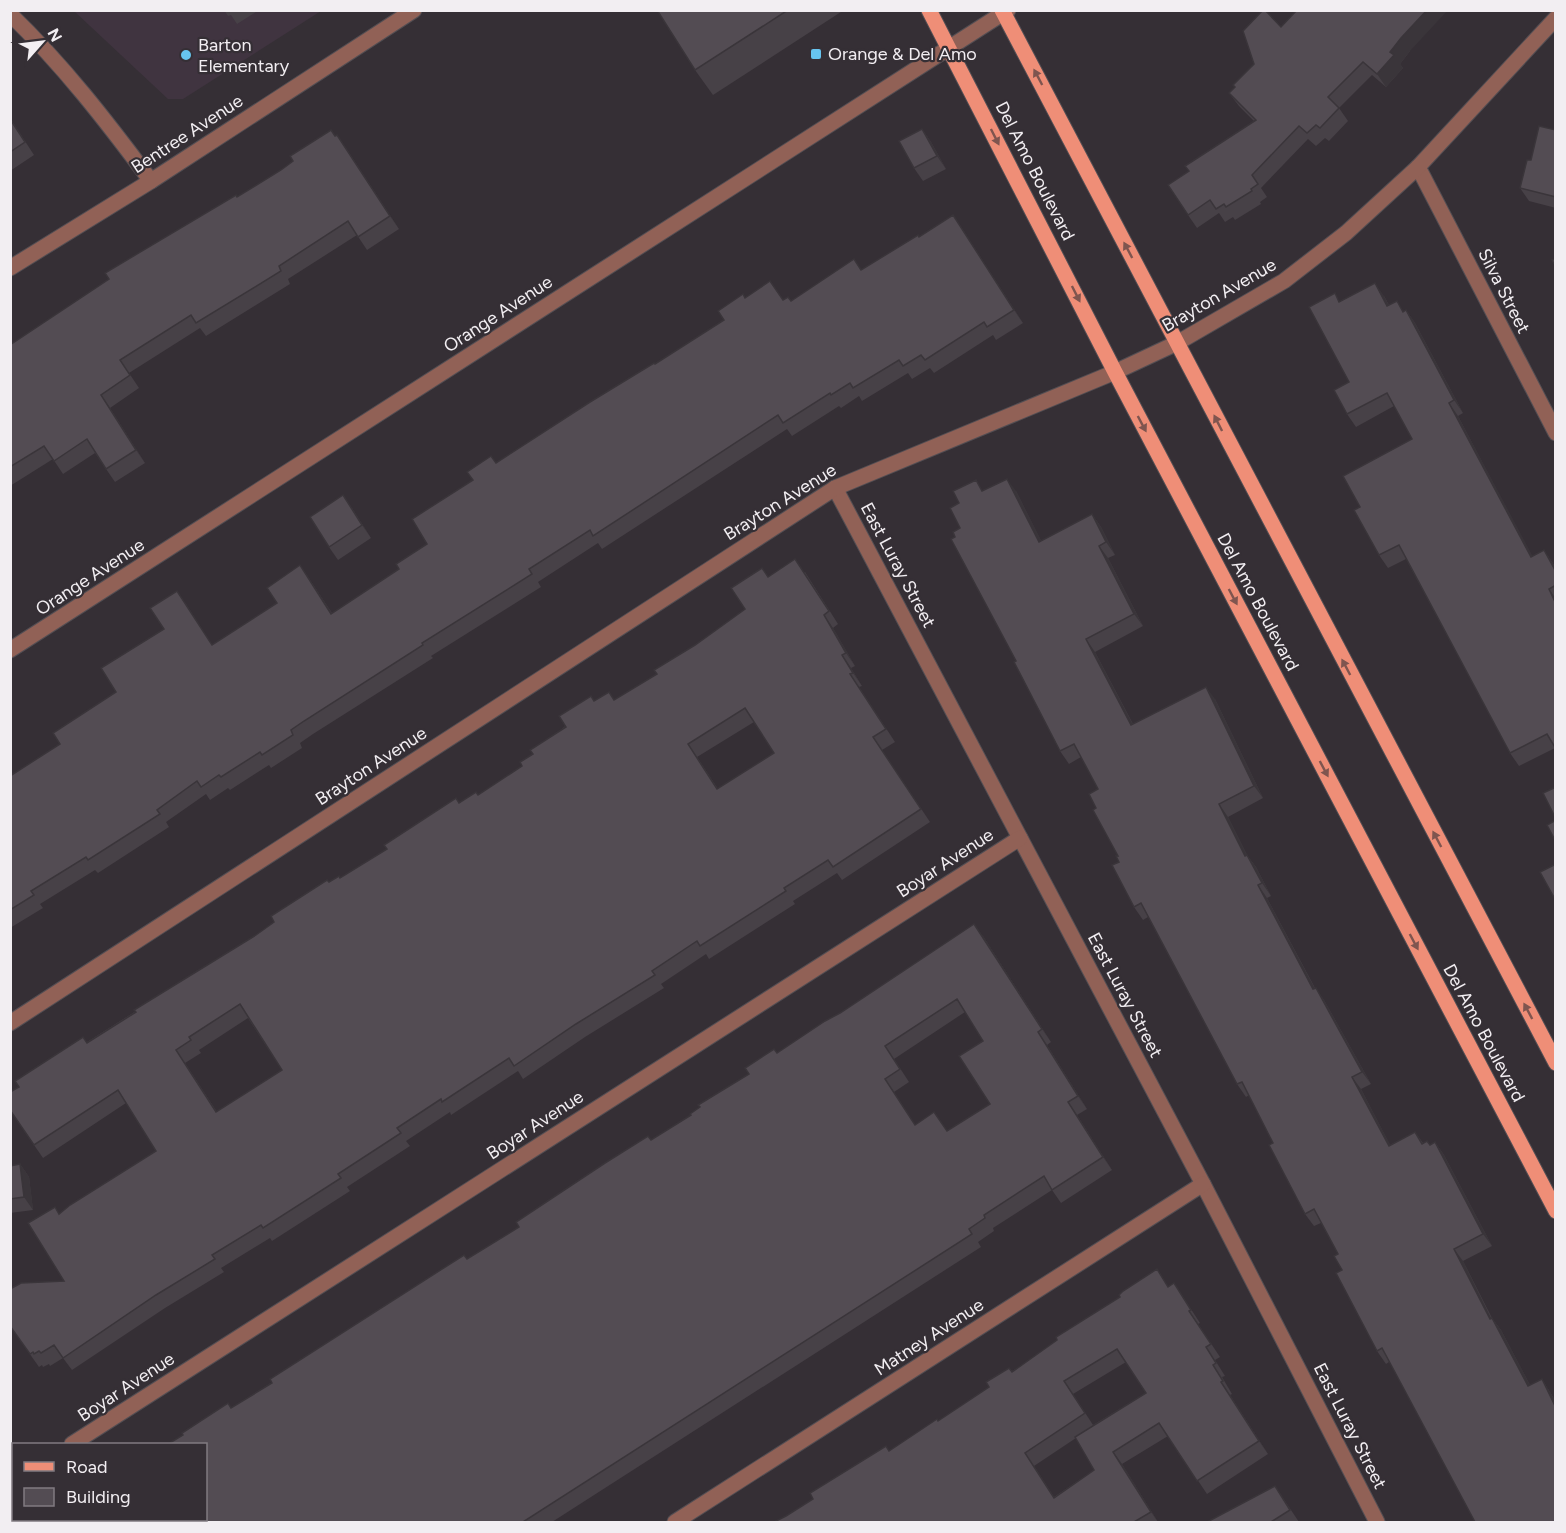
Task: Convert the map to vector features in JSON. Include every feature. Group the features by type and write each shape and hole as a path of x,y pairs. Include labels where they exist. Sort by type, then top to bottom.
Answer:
{"main road":[{"name":"Del Amo Boulevard","path":"929,10 1115,372 1556,1211"},
{"path":"1005,11 1556,1063"}],"street":[{"name":"Bentree Avenue","path":"10,268 151,181 414,10"},
{"name":"Orange Avenue","path":"10,651 1005,11"},
{"path":"10,14 34,37 90,101 151,181"},
{"name":"Brayton Avenue","path":"10,1023 835,488 1115,372 1177,343 1284,281 1346,233 1418,167 1556,18"},
{"name":"Silva Street","path":"1418,167 1556,433"},
{"name":"East Luray Street","path":"835,488 1203,1184 1377,1522"},
{"name":"Boyar Avenue","path":"74,1443 1020,838"},
{"name":"Matney Avenue","path":"675,1522 1203,1184"}],"shaded area":[{"name":"Barton Elementary","path":"74,11 321,11 183,99 168,99"}],"building":[{"path":"657,10 788,10 695,70"},
{"path":"1263,10 1281,27 1297,10 1427,10 1390,52 1394,55 1377,74 1363,62 1328,97 1339,108 1320,128 1316,125 1307,133 1299,126 1252,175 1258,184 1251,189 1252,191 1226,207 1224,204 1216,209 1210,200 1188,215 1168,185 1189,171 1185,166 1256,120 1229,93 1235,87 1233,85 1254,64 1243,31"},
{"path":"10,119 25,142 10,152"},
{"path":"1539,126 1556,130 1556,197 1520,188 1527,160 1531,160"},
{"path":"922,129 937,156 914,168 899,141"},
{"path":"331,130 335,136 337,135 390,216 358,237 348,221 279,266 281,271 196,323 191,315 120,360 130,375 101,395 136,450 106,469 87,439 54,461 44,446 10,467 10,345 109,279 105,273 281,170 293,161 290,156"},
{"path":"953,215 1014,310 987,327 984,322 925,360 921,355 903,366 899,360 853,388 850,383 831,395 830,393 783,423 778,415 593,536 590,530 529,569 532,574 304,721 291,730 293,735 262,755 260,752 201,787 197,781 157,810 160,814 88,860 86,857 31,891 34,895 10,910 10,776 60,744 53,733 116,692 101,668 164,629 150,608 177,591 212,645 277,603 267,588 300,565 331,614 399,569 396,564 427,544 412,519 473,480 467,472 491,456 496,463 724,320 718,311 743,294 745,298 770,281 783,300 788,297 791,301 854,259 861,270"},
{"path":"1375,283 1387,306 1397,301 1403,312 1406,310 1454,400 1449,403 1531,557 1544,550 1556,572 1556,585 1549,589 1556,604 1556,749 1547,734 1510,753 1399,545 1379,555 1354,510 1360,507 1343,476 1412,439 1387,393 1347,414 1334,390 1349,382 1309,307 1335,293 1339,302"},
{"path":"1007,479 1039,542 1092,514 1106,542 1099,546 1134,614 1086,639 1131,725 1206,687 1254,786 1219,804 1245,856 1247,855 1262,883 1258,885 1313,989 1316,988 1362,1072 1352,1077 1389,1146 1415,1132 1422,1144 1427,1141 1430,1145 1435,1142 1483,1234 1454,1249 1528,1386 1542,1379 1556,1408 1556,1522 1475,1522 1382,1348 1377,1351 1336,1273 1342,1270 1334,1256 1338,1254 1314,1209 1305,1214 1269,1145 1273,1143 1242,1082 1237,1084 1141,903 1134,907 1112,865 1119,862 1116,856 1118,856 1093,810 1096,808 1089,794 1098,789 1074,744 1060,751 1014,662 1016,661 951,539 955,537 953,532 960,528 950,508 959,503 953,491 976,480 982,491"},
{"path":"343,495 362,525 329,547 310,517"},
{"path":"795,559 829,611 824,615 846,653 842,655 853,673 850,674 886,729 873,737 921,809 833,867 828,860 784,888 786,891 700,946 697,941 652,971 655,975 514,1066 509,1058 442,1102 441,1099 397,1128 401,1133 338,1174 341,1178 263,1228 261,1225 212,1255 215,1259 156,1295 63,1358 54,1345 41,1353 39,1351 30,1354 10,1326 10,1289 21,1283 64,1281 28,1223 55,1207 59,1214 156,1151 118,1090 34,1145 10,1110 10,1092 19,1087 15,1081 83,1037 87,1043 136,1012 134,1010 256,935 274,922 271,916 327,880 329,882 339,876 340,878 387,849 384,845 456,798 459,803 476,792 478,795 522,766 520,762 533,754 530,750 566,727 559,716 591,696 594,701 609,692 614,700 657,674 654,670 695,645 745,609 731,588 762,568 768,577","holes":["745,708 774,753 717,789 688,744","240,1004 282,1070 216,1112 176,1050 191,1040 189,1037"]},
{"path":"1556,787 1556,819 1543,793"},
{"path":"1556,820 1556,842 1547,825"},
{"path":"1556,864 1556,901 1540,872"},
{"path":"974,924 1042,1029 1038,1032 1078,1096 1068,1102 1103,1157 1052,1190 1044,1176 984,1215 985,1218 969,1229 972,1234 523,1522 57,1522 207,1521 207,1443 170,1443 183,1435 182,1433 228,1403 231,1408 272,1383 270,1379 464,1255 467,1259 519,1227 516,1222 648,1136 651,1140 691,1115 700,1107 698,1105 749,1074 745,1068 774,1049 777,1053","holes":["957,999 983,1041 959,1056 990,1104 947,1131 934,1112 915,1125 885,1079 900,1069 885,1046"]},
{"path":"20,1164 24,1197 10,1199 10,1166"},
{"path":"1157,1269 1168,1287 1174,1283 1211,1344 1206,1347 1216,1363 1213,1365 1223,1381 1221,1382 1259,1441 1197,1481 1159,1423 1113,1452 1151,1512 1134,1522 774,1522 813,1499 810,1493 886,1446 889,1451 937,1419 938,1421 989,1387 986,1382 1009,1368 1012,1372 1057,1340 1056,1337 1120,1297 1123,1291","holes":["1117,1349 1146,1393 1075,1437 1094,1470 1054,1498 1025,1453 1085,1413 1064,1381"]},
{"path":"1275,1486 1290,1510 1271,1522 1207,1522"}],"place":[{"name":"Orange & Del Amo","path":"816,54"},
{"name":"Barton Elementary","path":"186,55"}]}
